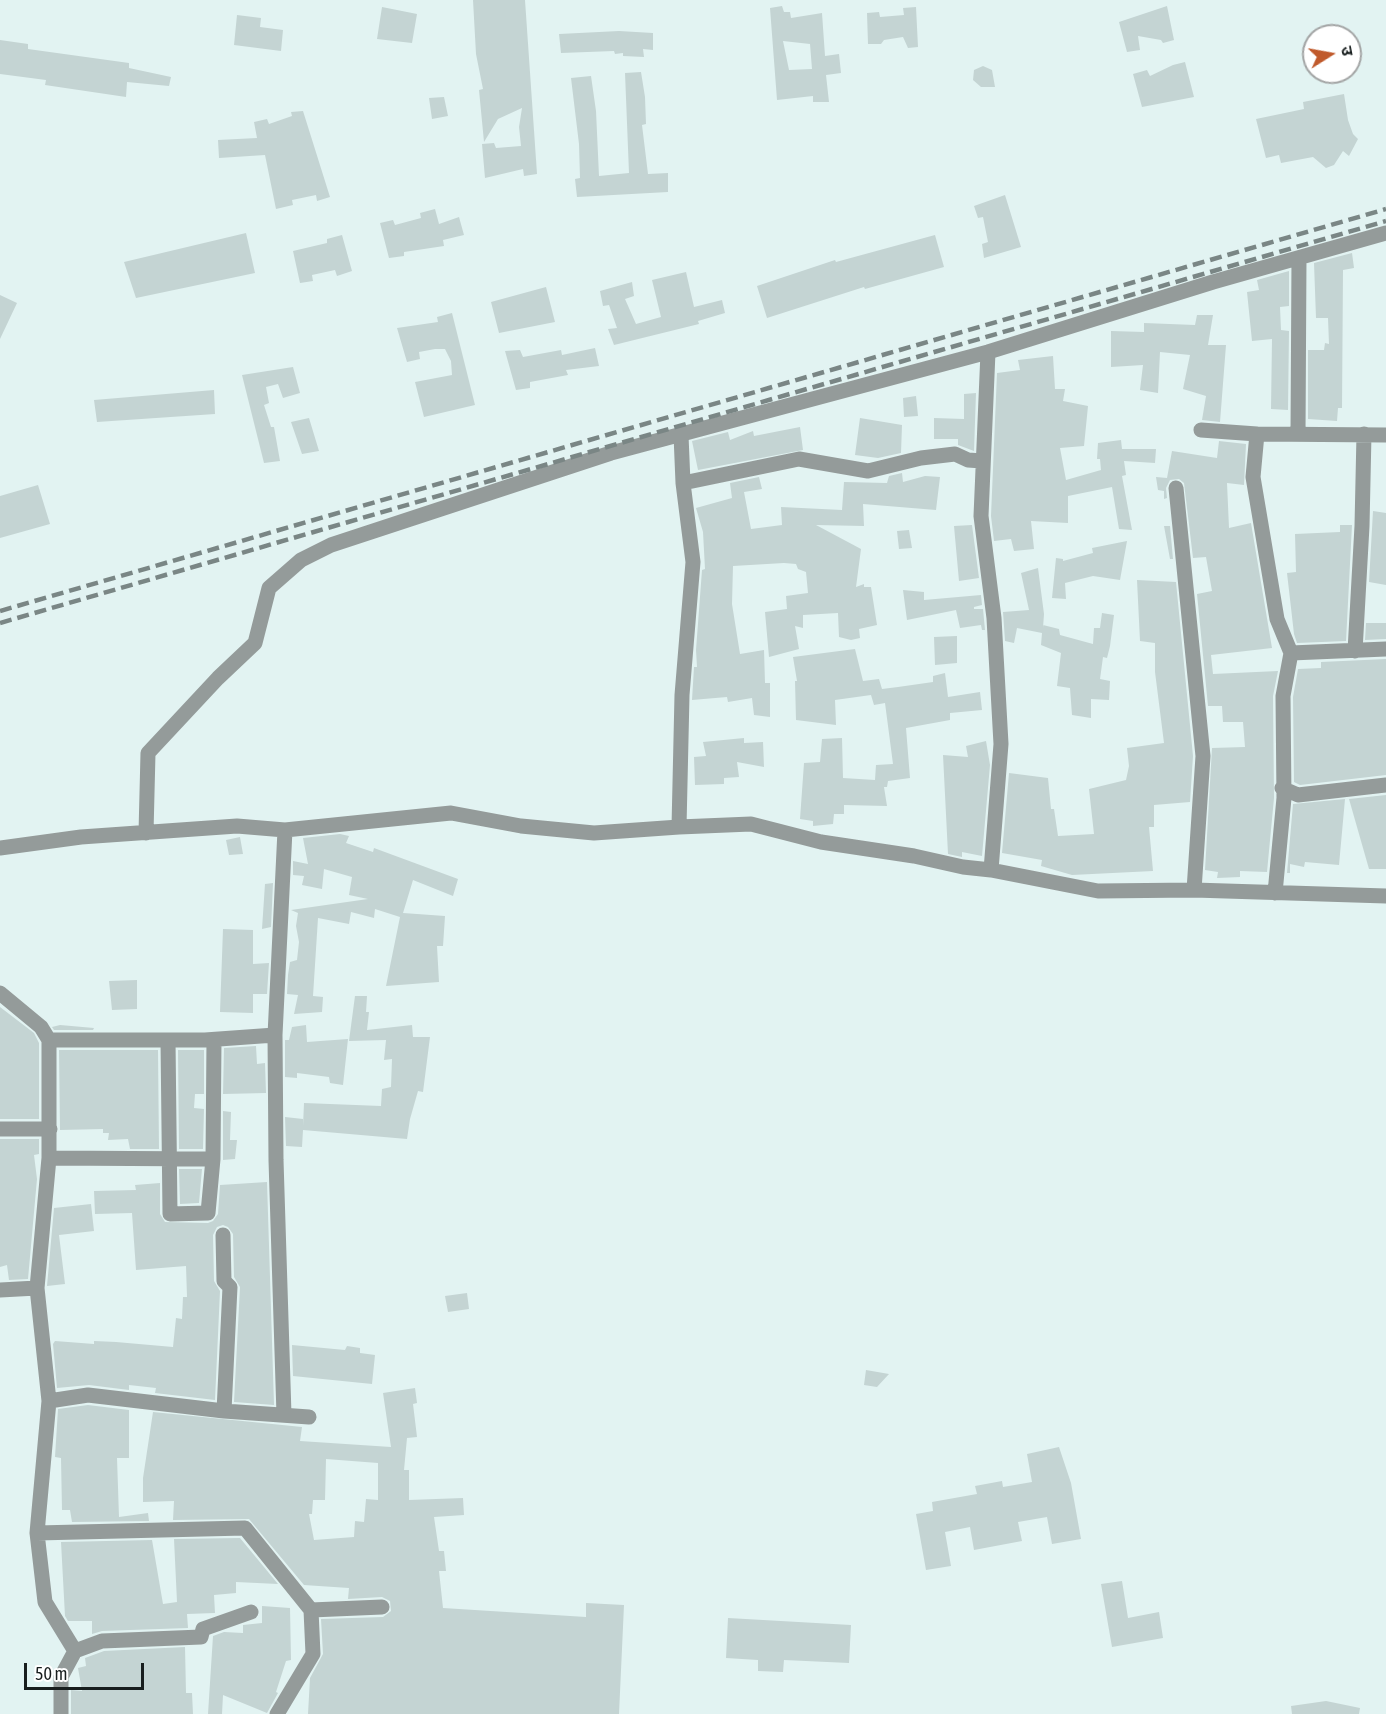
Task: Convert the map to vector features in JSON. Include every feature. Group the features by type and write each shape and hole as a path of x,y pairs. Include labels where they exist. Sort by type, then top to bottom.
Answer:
{"street":[{"path":"146,832 148,753 218,678 255,643 268,588 301,560 331,545 611,453 988,352 1386,233"},
{"path":"1298,434 1299,258"},
{"path":"988,352 981,516 994,618 1001,744 991,870"},
{"path":"1201,430 1257,434 1386,435"},
{"path":"1257,434 1253,477 1277,619 1291,653 1283,696 1282,788 1284,798 1275,893"},
{"path":"1355,651 1364,434"},
{"path":"679,827 682,695 693,562 683,483 681,435"},
{"path":"683,483 799,459 868,471 921,458 956,454 968,460 982,461"},
{"path":"1176,488 1203,756 1194,890"},
{"path":"1291,653 1386,649"},
{"path":"1282,788 1298,795 1386,785"},
{"path":"0,848 146,832 237,826 285,830 451,813 520,826 594,833 751,824 821,842 991,870 1098,891 1194,890 1386,896"},
{"path":"284,1415 275,1035 285,830"},
{"path":"0,993 41,1027 49,1040 49,1158 37,1288 49,1401 37,1533 45,1602 75,1651"},
{"path":"49,1040 214,1040 275,1035"},
{"path":"168,1040 170,1214 208,1214 213,1159 214,1040"},
{"path":"0,1129 50,1128"},
{"path":"49,1158 213,1159"},
{"path":"223,1235 224,1281 230,1287 224,1412"},
{"path":"0,1290 37,1288"},
{"path":"49,1401 88,1395 224,1412 309,1417"},
{"path":"37,1533 245,1528 311,1610 314,1654 277,1714"},
{"path":"311,1610 382,1607"},
{"path":"61,1714 61,1677 75,1651 102,1641 201,1637 203,1629 251,1612"}],"building":[{"path":"473,0 525,0 537,174 524,176 523,169 485,178 482,144 494,143 496,148 521,146 519,127 522,108 498,119 484,142 479,90 483,89 476,54"},
{"path":"782,6 784,12 790,12 791,18 822,13 825,56 839,54 841,73 826,75 829,102 813,102 813,96 777,100 770,8","holes":["783,41 810,44 812,69 789,70"]},
{"path":"1167,6 1174,40 1163,43 1161,40 1138,36 1140,50 1127,52 1119,22"},
{"path":"382,7 417,14 412,43 377,39"},
{"path":"916,7 918,47 908,48 903,37 884,40 881,44 868,44 867,13 879,12 880,17 904,15 903,8"},
{"path":"237,15 261,18 260,27 283,30 281,51 234,45"},
{"path":"619,31 653,33 653,50 643,49 644,57 623,56 623,53 615,54 614,51 561,53 559,34"},
{"path":"0,40 28,44 28,49 129,63 129,68 171,77 169,86 127,82 126,97 45,85 46,80 0,74"},
{"path":"1185,62 1194,97 1142,107 1133,74 1147,70 1150,76"},
{"path":"983,66 992,70 995,87 981,87 973,80 974,70"},
{"path":"641,72 646,124 642,125 648,174 668,173 668,192 577,197 575,179 580,178 579,144 571,78 591,76 596,111 599,176 629,173 625,73"},
{"path":"1344,94 1348,120 1353,134 1358,139 1349,156 1343,151 1334,165 1326,168 1313,157 1281,163 1279,155 1266,158 1256,119 1304,109 1303,102"},
{"path":"444,97 448,116 432,119 429,98"},
{"path":"303,111 330,197 317,201 316,195 292,200 293,205 276,209 265,155 219,158 218,140 257,138 254,122 267,119 269,124 292,116 291,112"},
{"path":"1005,195 1021,247 984,258 982,244 988,242 983,217 978,218 974,206"},
{"path":"435,209 439,224 459,217 464,235 443,240 444,246 404,252 404,256 389,258 380,223 393,220 395,225 421,218 420,213"},
{"path":"246,233 255,273 136,298 124,262"},
{"path":"342,235 352,271 337,276 335,270 312,275 313,281 300,283 293,251 327,243 327,239"},
{"path":"935,235 944,267 865,289 864,287 767,318 757,286 835,260 836,262"},
{"path":"1352,253 1354,268 1343,270 1342,408 1338,408 1337,421 1308,419 1308,350 1324,350 1325,343 1329,344 1328,318 1316,318 1314,263"},
{"path":"1289,271 1289,306 1280,307 1281,330 1289,331 1288,410 1271,409 1272,339 1252,341 1247,292 1259,290 1257,280"},
{"path":"686,272 694,307 722,300 725,313 698,321 699,324 614,345 608,329 617,328 609,305 603,306 600,291 632,282 634,296 625,299 636,324 661,317 652,280"},
{"path":"546,287 555,322 499,333 491,302"},
{"path":"0,295 17,303 0,339"},
{"path":"452,313 475,405 424,417 415,382 452,375 451,361 445,349 435,349 419,352 420,359 407,362 397,328 438,322 437,317"},
{"path":"1197,315 1213,315 1208,345 1226,345 1220,422 1202,420 1206,396 1183,389 1190,355 1160,352 1158,393 1140,390 1143,365 1111,367 1111,331 1144,332 1144,323 1195,325"},
{"path":"595,348 599,366 566,370 568,375 530,382 530,388 516,390 505,351 520,350 523,357 561,350 562,355"},
{"path":"1053,356 1055,389 1065,389 1063,401 1088,406 1084,446 1060,448 1066,480 1101,470 1100,459 1097,459 1098,443 1121,440 1122,449 1156,449 1155,463 1124,461 1126,475 1122,476 1132,530 1119,529 1112,487 1068,496 1068,523 1031,521 1034,549 1014,551 1011,539 994,541 991,516 997,373 1020,370 1018,360"},
{"path":"293,367 300,393 283,398 278,384 266,387 269,403 264,405 271,427 274,427 280,461 264,463 242,375"},
{"path":"214,390 215,414 97,422 94,400"},
{"path":"976,393 974,451 958,445 958,439 934,439 934,418 964,419 964,394"},
{"path":"916,396 918,416 904,417 903,398"},
{"path":"309,418 319,451 302,454 291,422"},
{"path":"860,418 902,425 901,453 878,458 855,455"},
{"path":"800,427 803,450 698,470 692,441 728,432 730,440 753,431 754,436"},
{"path":"1219,441 1246,444 1244,485 1227,483 1229,528 1251,523 1272,648 1211,655 1213,674 1278,671 1273,696 1274,798 1267,872 1240,871 1240,877 1217,878 1218,872 1205,870 1212,748 1245,747 1243,722 1223,722 1222,706 1208,706 1197,594 1212,591 1206,557 1193,558 1184,483 1179,479 1170,480 1166,488 1167,498 1164,499 1164,491 1158,490 1156,477 1167,478 1172,451 1217,458"},
{"path":"902,473 903,482 925,476 940,477 936,510 863,504 864,526 816,525 861,549 856,587 864,584 864,587 871,587 877,625 859,629 860,638 851,640 839,637 838,613 803,615 803,628 795,626 799,649 769,657 765,612 787,609 786,596 808,593 806,572 798,569 796,564 784,563 733,566 732,604 740,654 764,650 765,683 770,683 770,717 754,715 752,698 728,702 727,697 692,700 694,667 697,667 696,650 702,570 705,569 703,532 696,508 732,498 730,483 759,477 762,489 744,492 751,529 782,525 781,507 842,510 844,482 887,483 889,476"},
{"path":"38,485 50,524 0,538 0,496"},
{"path":"1373,511 1386,513 1386,585 1369,582"},
{"path":"972,525 979,578 959,581 954,526"},
{"path":"1340,525 1352,525 1346,641 1297,643 1287,573 1296,572 1295,534 1340,532"},
{"path":"1164,526 1170,526 1173,559 1170,559"},
{"path":"909,530 912,548 899,549 897,531"},
{"path":"1127,541 1120,580 1093,576 1065,583 1066,599 1052,598 1056,558 1063,559 1063,561 1093,553 1092,548"},
{"path":"1038,568 1044,614 1043,625 1059,629 1060,635 1093,644 1094,628 1100,628 1102,613 1114,615 1110,646 1107,658 1103,657 1100,679 1110,681 1109,700 1091,699 1091,718 1072,715 1070,688 1057,686 1061,653 1041,645 1042,633 1017,628 1014,643 1005,641 1003,612 1029,610 1021,573"},
{"path":"1137,580 1176,582 1193,756 1190,802 1154,805 1154,827 1149,827 1153,871 1072,875 1041,866 1042,860 1002,853 1009,773 1048,778 1051,809 1054,809 1058,836 1094,834 1089,789 1126,780 1129,766 1127,748 1164,743 1155,672 1155,643 1140,641"},
{"path":"903,590 924,592 924,600 981,595 982,605 974,609 983,609 985,630 982,630 981,625 960,628 956,610 907,620"},
{"path":"1366,623 1386,623 1386,639 1365,640"},
{"path":"957,636 957,663 935,665 934,637"},
{"path":"855,649 863,681 879,679 882,689 933,682 933,676 945,673 948,697 980,692 982,710 950,713 950,720 906,728 910,778 888,781 887,787 884,787 887,806 844,805 844,814 834,814 833,824 813,826 813,821 800,819 804,763 820,762 822,739 842,738 843,778 875,780 876,765 893,764 885,703 874,705 871,695 835,700 836,725 796,720 795,681 797,681 793,657"},
{"path":"1386,659 1386,775 1300,785 1294,782 1293,697 1298,669 1321,668 1321,662"},
{"path":"744,738 744,743 763,742 764,767 737,762 739,777 724,778 724,784 695,785 694,757 706,756 703,742"},
{"path":"986,741 990,765 982,856 962,852 962,857 948,854 943,755 968,757 966,746"},
{"path":"1386,795 1386,869 1369,869 1349,799"},
{"path":"1345,799 1339,865 1305,862 1304,867 1290,864 1290,873 1287,873 1293,804"},
{"path":"340,834 349,836 346,843 373,852 374,848 458,879 453,896 413,880 403,913 445,916 443,946 437,946 439,982 386,986 400,917 375,909 374,918 351,912 349,924 318,918 313,996 323,997 322,1012 294,1014 298,995 287,994 288,975 290,962 297,960 299,942 296,926 298,913 291,910 368,899 349,895 352,877 324,869 322,889 302,885 304,876 293,875 293,861 308,864 303,838"},
{"path":"240,837 243,854 229,855 226,840"},
{"path":"273,883 271,927 262,929 265,884"},
{"path":"223,929 253,930 253,964 269,963 267,994 253,994 253,1013 220,1012"},
{"path":"137,980 137,1009 112,1010 109,981"},
{"path":"355,996 367,996 366,1012 369,1012 367,1030 412,1025 413,1037 430,1037 423,1092 418,1091 407,1139 303,1130 302,1147 286,1146 285,1117 303,1119 303,1126 304,1103 381,1106 382,1089 391,1087 392,1059 384,1060 386,1040 349,1041"},
{"path":"0,1007 34,1033 39,1043 39,1119 0,1119"},
{"path":"60,1025 94,1028 93,1030 54,1030 52,1027"},
{"path":"306,1025 307,1042 348,1039 343,1085 330,1083 329,1077 297,1073 297,1078 285,1077 285,1040 289,1040 292,1027"},
{"path":"256,1046 257,1064 265,1063 266,1093 223,1094 224,1048"},
{"path":"59,1050 158,1050 159,1149 130,1149 128,1139 108,1140 109,1133 103,1133 103,1129 60,1130"},
{"path":"178,1050 204,1050 204,1094 195,1094 194,1108 204,1109 203,1149 179,1149"},
{"path":"223,1111 231,1112 230,1140 237,1140 235,1159 223,1160"},
{"path":"0,1139 39,1139 39,1154 34,1155 37,1179 28,1279 9,1280 7,1265 0,1267"},
{"path":"179,1169 202,1169 199,1203 180,1204"},
{"path":"267,1182 274,1405 234,1402 240,1287 234,1277 233,1234 228,1227 223,1225 217,1227 213,1235 214,1281 220,1291 215,1400 155,1393 156,1388 129,1385 129,1390 89,1385 57,1388 53,1344 55,1341 94,1344 94,1341 116,1342 173,1347 176,1318 182,1319 183,1297 187,1297 186,1266 136,1270 132,1213 95,1214 94,1191 136,1190 135,1185 160,1183 160,1214 165,1222 208,1223 213,1221 218,1214 220,1185"},
{"path":"91,1204 94,1231 59,1235 65,1284 47,1286 54,1208"},
{"path":"467,1293 469,1309 448,1312 445,1296"},
{"path":"292,1345 345,1350 347,1346 360,1348 360,1353 375,1355 372,1384 293,1376"},
{"path":"866,1370 889,1374 877,1387 864,1385"},
{"path":"415,1388 417,1403 413,1404 417,1437 407,1438 404,1470 409,1470 409,1500 463,1498 464,1515 434,1517 439,1551 444,1551 446,1571 439,1571 443,1608 586,1617 586,1603 624,1605 619,1714 308,1714 310,1678 323,1654 321,1619 383,1617 391,1611 390,1601 382,1597 348,1599 349,1588 304,1585 249,1519 173,1520 174,1501 143,1502 143,1478 153,1412 302,1427 300,1441 391,1447 383,1393","holes":["326,1459 378,1463 378,1500 366,1499 364,1522 355,1521 354,1537 314,1540 309,1514 312,1514 313,1500 325,1500"]},
{"path":"88,1405 129,1410 129,1458 117,1458 119,1517 148,1513 149,1521 72,1522 70,1510 62,1510 61,1458 55,1457 58,1409"},
{"path":"1059,1447 1071,1483 1081,1539 1052,1544 1047,1517 1018,1522 1022,1541 974,1550 970,1527 945,1532 951,1566 926,1570 916,1514 933,1511 932,1502 977,1494 975,1486 1002,1481 1003,1487 1032,1482 1027,1454"},
{"path":"240,1538 278,1584 236,1582 236,1593 214,1595 215,1613 187,1614 188,1628 102,1631 92,1634 92,1621 68,1621 65,1616 61,1542 152,1540 163,1604 177,1602 174,1539"},
{"path":"1122,1581 1128,1618 1159,1612 1163,1638 1112,1647 1101,1584"},
{"path":"262,1606 290,1608 291,1660 286,1661 276,1692 278,1693 267,1713 223,1695 222,1714 208,1714 213,1636 224,1632 243,1633 243,1625 262,1623"},
{"path":"728,1618 851,1625 849,1663 784,1660 783,1672 758,1671 758,1660 726,1658"},
{"path":"185,1647 186,1693 192,1693 193,1714 71,1714 71,1690 82,1691 78,1668 86,1666 85,1658 104,1651"},
{"path":"1326,1701 1360,1708 1359,1714 1292,1714 1291,1706"}],"railway":[{"path":"0,611 1386,209"},
{"path":"0,623 1386,221"}]}
